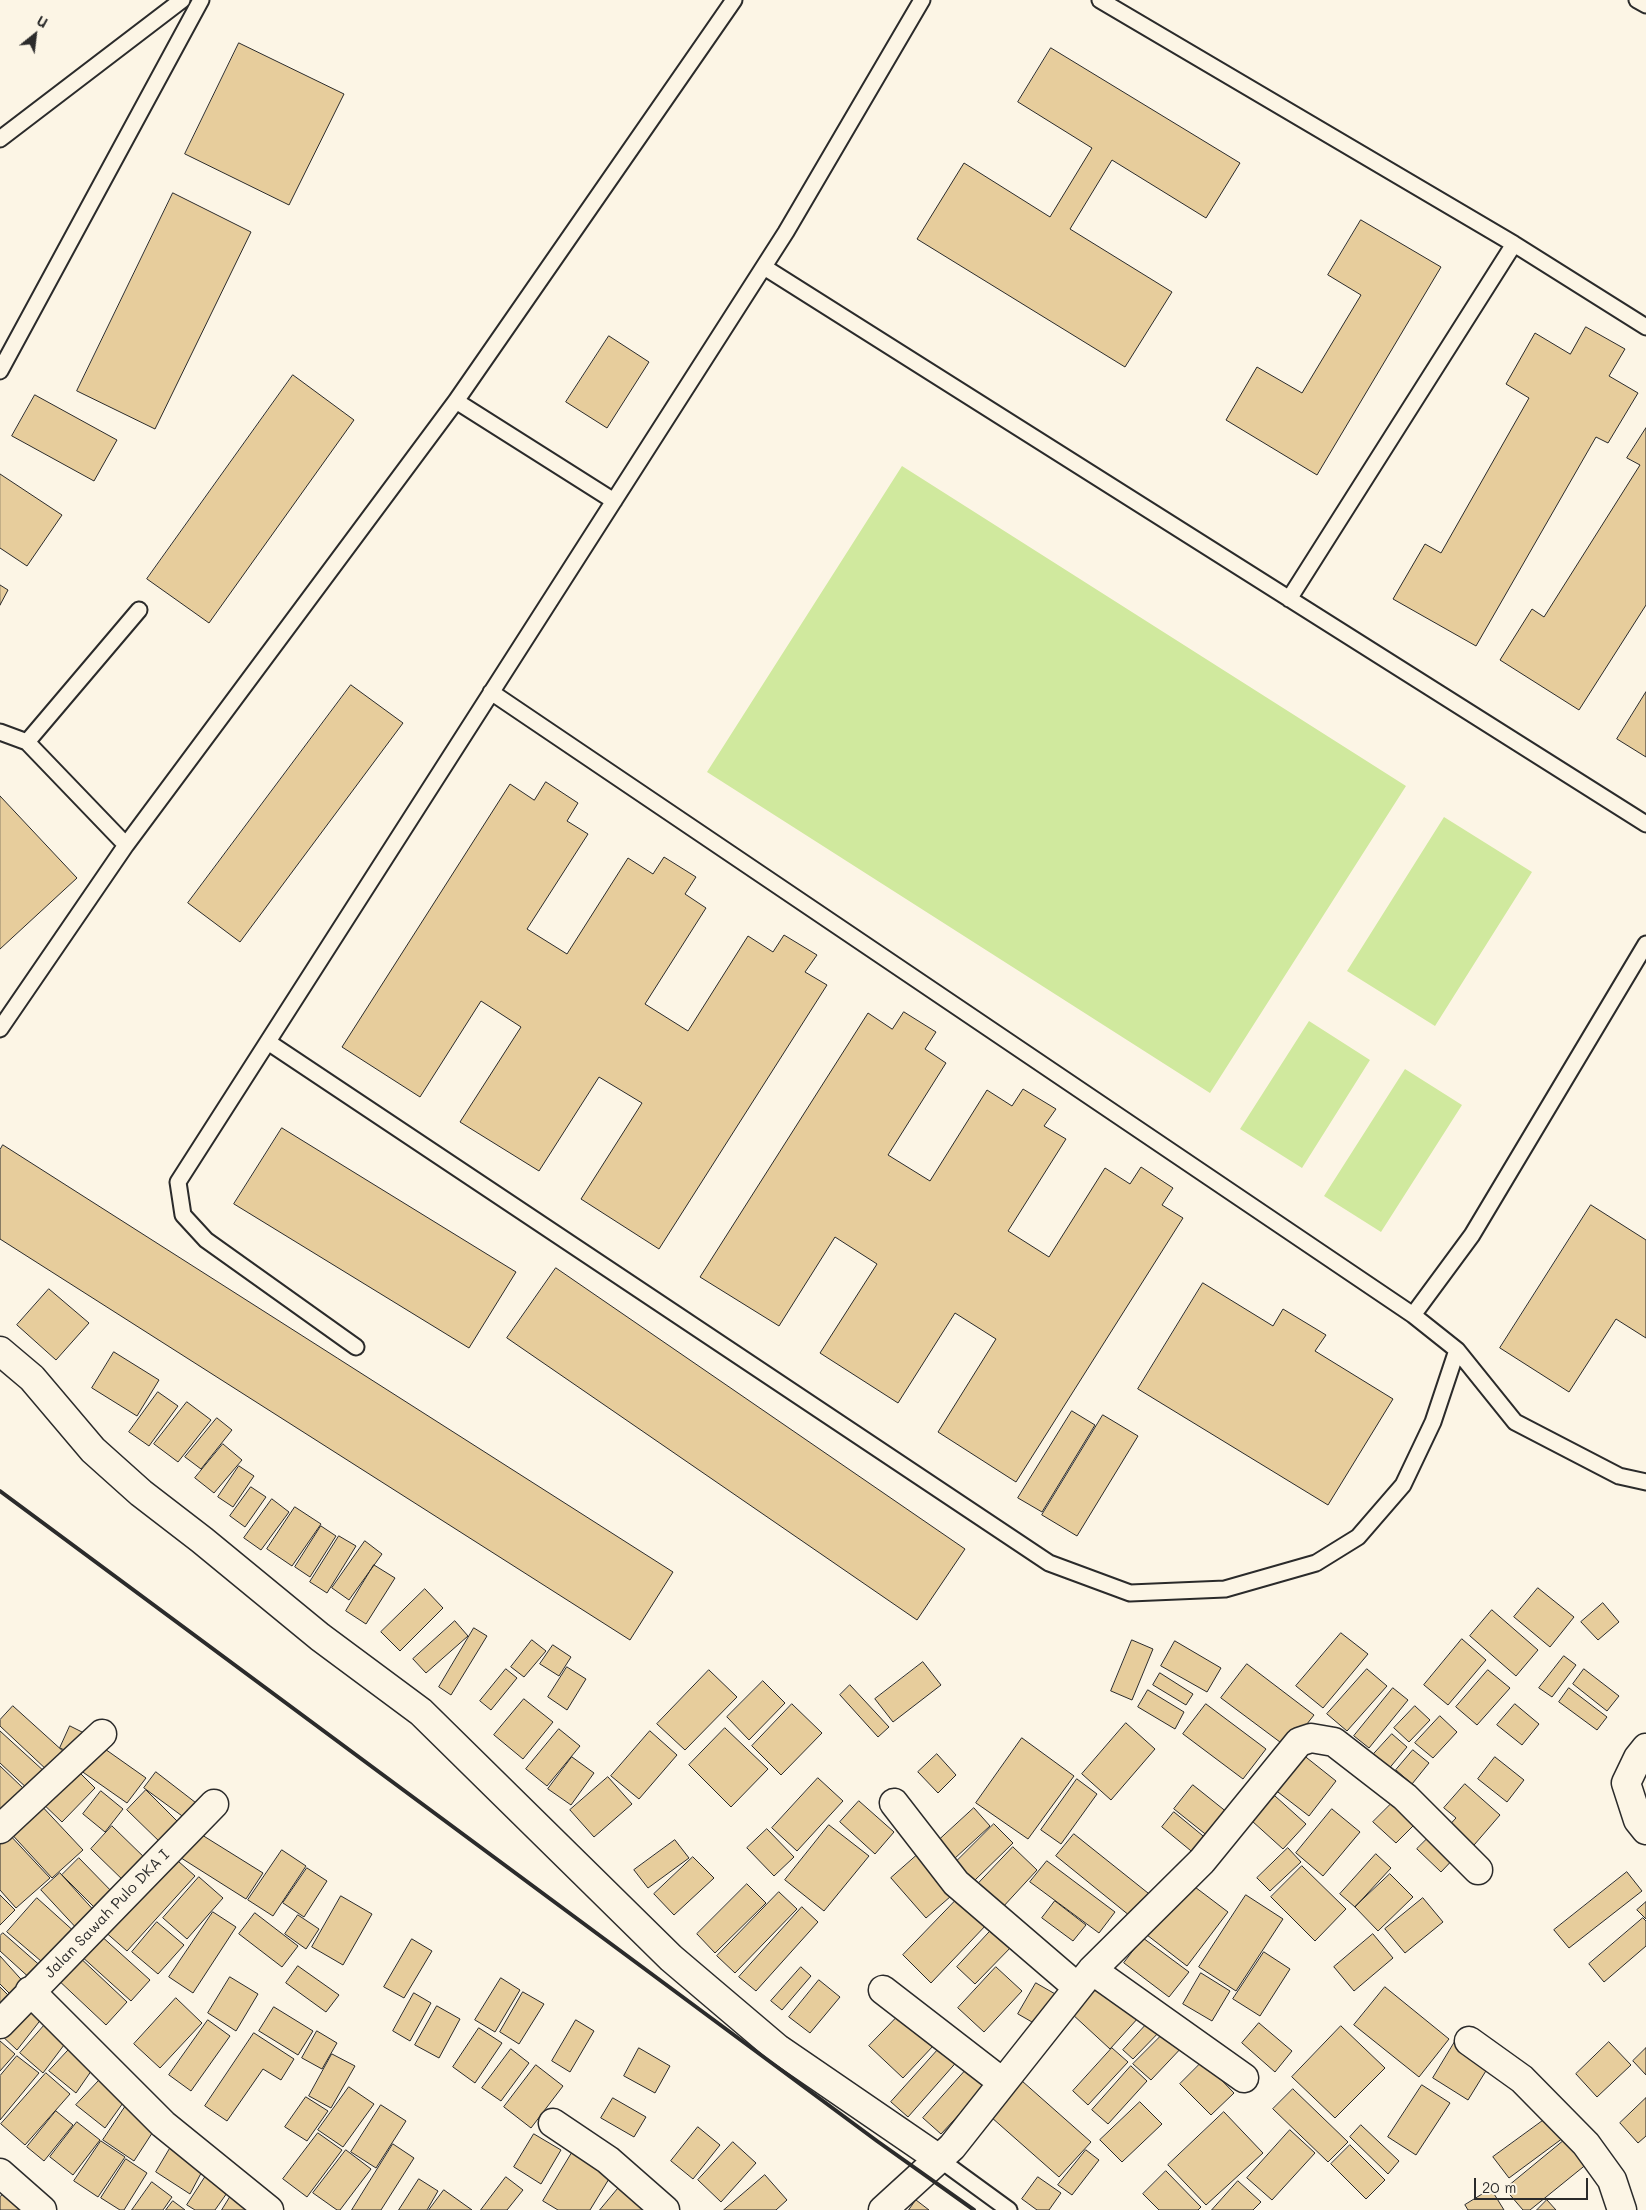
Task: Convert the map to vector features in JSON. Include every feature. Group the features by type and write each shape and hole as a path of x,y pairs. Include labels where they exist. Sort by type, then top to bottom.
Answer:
{"street":[{"path":"0,1351 32,1378 93,1450 141,1493 210,1546 320,1637 421,1712 671,1958 777,2048 945,2153"},
{"path":"0,1829 102,1734"},
{"path":"883,2210 945,2153 1084,1979 1202,1861 1299,1742 1311,1738 1334,1742 1405,1797 1478,1870"},
{"path":"1646,1748 1638,1758 1626,1782 1638,1820 1646,1830"},
{"path":"894,1802 956,1883 1084,1979 1244,2078"},
{"name":"Jalan Sawah Pulo DKA I","path":"0,2024 30,1991 214,1804"},
{"path":"883,1990 1002,2082"},
{"path":"30,1991 163,2124 268,2210"},
{"path":"1469,2041 1522,2079 1586,2144 1612,2180 1622,2210"},
{"path":"553,2123 608,2160 665,2210"},
{"path":"0,2173 42,2210"}],"lane":[{"path":"0,140 182,0"},
{"path":"0,371 201,0"},
{"path":"0,1029 126,845 456,402 734,0"},
{"path":"356,1347 206,1240 183,1215 178,1182 764,266 922,0"},
{"path":"1100,0 1514,244 1646,327"},
{"path":"1637,0 1646,5"},
{"path":"1289,598 1514,244"},
{"path":"764,266 1646,824"},
{"path":"456,402 614,501"},
{"path":"27,742 138,610"},
{"path":"491,692 1413,1315 1457,1350 1516,1422 1619,1476 1646,1482"},
{"path":"0,732 27,742 126,845"},
{"path":"1413,1315 1472,1235 1646,944"},
{"path":"268,1042 1049,1563 1130,1593 1224,1589 1316,1564 1358,1537 1403,1485 1433,1422 1457,1350"},
{"path":"945,2153 1009,2210"}],"green space":[{"path":"902,466 1406,786 1210,1093 707,772"},
{"path":"1444,817 1532,872 1435,1026 1347,971"},
{"path":"1309,1021 1370,1060 1302,1168 1240,1129"},
{"path":"1405,1069 1462,1105 1381,1232 1324,1196"}],"building":[{"path":"239,43 344,94 289,205 185,154"},
{"path":"1051,48 1240,163 1206,218 1112,160 1070,229 1172,292 1125,367 917,239 964,163 1050,217 1092,148 1018,102"},
{"path":"173,193 251,232 155,429 77,391"},
{"path":"1361,220 1441,267 1317,475 1226,420 1257,367 1302,393 1361,295 1328,275"},
{"path":"1586,327 1625,349 1609,376 1638,393 1608,443 1596,437 1476,646 1393,599 1425,544 1441,553 1529,398 1506,384 1535,333 1570,354"},
{"path":"609,336 649,362 607,428 566,402"},
{"path":"293,375 354,420 209,623 147,579"},
{"path":"35,395 117,440 94,481 12,436"},
{"path":"1646,428 1646,605 1579,710 1500,660 1532,609 1544,617 1640,465 1627,458"},
{"path":"0,474 62,515 27,566 0,548"},
{"path":"0,585 8,590 0,605"},
{"path":"351,685 403,723 240,942 188,903"},
{"path":"1646,692 1646,757 1617,739"},
{"path":"546,782 578,803 567,821 588,834 527,929 567,954 628,858 653,874 664,857 696,877 685,894 706,908 645,1004 688,1031 748,936 773,952 784,935 817,955 805,972 827,985 659,1249 581,1199 642,1103 599,1077 539,1171 460,1122 521,1027 481,1001 420,1097 342,1047 510,784 534,800"},
{"path":"0,796 77,878 0,949"},
{"path":"904,1012 936,1032 925,1049 946,1063 888,1155 930,1181 987,1090 1012,1106 1023,1089 1056,1109 1044,1126 1066,1139 1008,1231 1049,1257 1105,1168 1130,1184 1141,1167 1173,1188 1162,1205 1183,1218 1016,1482 938,1432 996,1339 955,1313 898,1403 820,1353 877,1264 835,1237 779,1326 700,1277 868,1013 892,1029"},
{"path":"282,1128 516,1272 469,1348 234,1204"},
{"path":"3,1145 673,1572 630,1640 0,1239 0,1150"},
{"path":"1591,1205 1646,1240 1646,1338 1616,1319 1569,1392 1500,1348"},
{"path":"556,1268 965,1549 917,1620 507,1338"},
{"path":"1203,1283 1273,1326 1283,1309 1326,1335 1315,1351 1393,1399 1328,1505 1138,1389"},
{"path":"49,1289 89,1323 56,1360 17,1325"},
{"path":"114,1352 159,1380 137,1416 92,1388"},
{"path":"158,1392 178,1406 149,1446 129,1432"},
{"path":"187,1402 211,1420 178,1462 154,1444"},
{"path":"1072,1411 1095,1425 1042,1512 1018,1498"},
{"path":"1103,1415 1138,1436 1077,1536 1042,1515"},
{"path":"217,1418 232,1430 201,1469 185,1457"},
{"path":"223,1444 242,1460 214,1493 195,1478"},
{"path":"239,1466 254,1476 233,1507 218,1497"},
{"path":"251,1487 266,1497 245,1527 230,1516"},
{"path":"272,1499 289,1512 261,1550 244,1538"},
{"path":"295,1507 321,1524 292,1566 267,1549"},
{"path":"321,1526 336,1536 310,1577 295,1567"},
{"path":"339,1536 356,1546 327,1593 310,1582"},
{"path":"365,1541 382,1554 349,1600 332,1588"},
{"path":"374,1565 395,1578 366,1624 346,1611"},
{"path":"1538,1588 1574,1617 1550,1647 1514,1617"},
{"path":"425,1589 443,1608 400,1651 381,1632"},
{"path":"1603,1603 1619,1622 1598,1640 1581,1622"},
{"path":"1492,1610 1538,1650 1516,1676 1470,1636"},
{"path":"455,1621 468,1636 426,1673 413,1659"},
{"path":"474,1628 487,1636 451,1695 439,1687"},
{"path":"1341,1633 1368,1654 1323,1708 1296,1686"},
{"path":"1462,1639 1486,1660 1448,1705 1424,1685"},
{"path":"532,1640 546,1651 524,1677 511,1667"},
{"path":"1132,1640 1153,1649 1132,1700 1111,1691"},
{"path":"1175,1641 1221,1668 1207,1692 1161,1666"},
{"path":"553,1645 571,1657 559,1676 540,1664"},
{"path":"1564,1656 1576,1665 1552,1697 1539,1688"},
{"path":"923,1662 941,1685 893,1722 875,1699"},
{"path":"1247,1664 1314,1715 1288,1748 1221,1698"},
{"path":"567,1667 586,1679 567,1710 548,1697"},
{"path":"506,1669 517,1678 491,1710 480,1701"},
{"path":"1367,1669 1387,1686 1347,1731 1327,1714"},
{"path":"1584,1669 1619,1696 1607,1711 1573,1684"},
{"path":"709,1670 737,1697 685,1750 657,1724"},
{"path":"1488,1670 1510,1688 1477,1725 1456,1707"},
{"path":"1160,1673 1193,1694 1186,1705 1153,1685"},
{"path":"763,1681 785,1703 749,1740 727,1717"},
{"path":"850,1685 889,1727 878,1737 840,1695"},
{"path":"1393,1688 1408,1700 1369,1748 1354,1736"},
{"path":"1569,1688 1607,1717 1597,1730 1559,1702"},
{"path":"1148,1690 1184,1712 1175,1729 1138,1707"},
{"path":"524,1699 553,1722 523,1759 494,1735"},
{"path":"792,1704 822,1733 781,1775 752,1746"},
{"path":"1206,1704 1266,1749 1243,1779 1183,1734"},
{"path":"1515,1704 1539,1724 1522,1745 1497,1725"},
{"path":"13,1706 65,1753 48,1771 0,1726 0,1720"},
{"path":"1415,1706 1430,1720 1409,1742 1394,1728"},
{"path":"1440,1716 1457,1732 1433,1758 1415,1743"},
{"path":"1126,1723 1155,1749 1111,1800 1082,1774"},
{"path":"70,1726 90,1736 77,1756 60,1748"},
{"path":"725,1728 768,1769 731,1807 689,1765"},
{"path":"559,1729 580,1746 547,1786 526,1769"},
{"path":"0,1731 46,1773 30,1791 0,1763"},
{"path":"650,1731 677,1755 639,1799 611,1776"},
{"path":"1392,1734 1407,1747 1387,1771 1371,1757"},
{"path":"1022,1738 1074,1776 1028,1839 976,1803"},
{"path":"95,1742 146,1778 127,1803 77,1768"},
{"path":"1413,1750 1429,1763 1412,1784 1396,1770"},
{"path":"937,1754 956,1775 938,1793 918,1772"},
{"path":"1302,1754 1336,1781 1309,1816 1274,1789"},
{"path":"572,1757 594,1773 571,1805 548,1789"},
{"path":"1495,1757 1524,1780 1507,1802 1478,1779"},
{"path":"72,1765 95,1788 62,1822 38,1799"},
{"path":"0,1766 23,1788 0,1812"},
{"path":"156,1772 200,1806 189,1821 144,1788"},
{"path":"608,1777 632,1804 594,1837 570,1810"},
{"path":"818,1778 843,1801 797,1851 772,1828"},
{"path":"1077,1779 1097,1794 1061,1844 1041,1830"},
{"path":"1465,1784 1500,1815 1468,1852 1444,1831 1456,1818 1444,1808"},
{"path":"1193,1785 1233,1817 1214,1841 1174,1809"},
{"path":"146,1790 182,1826 163,1845 127,1810"},
{"path":"101,1791 123,1809 105,1832 83,1814"},
{"path":"1275,1796 1306,1824 1283,1849 1252,1821"},
{"path":"37,1801 83,1850 52,1878 7,1829"},
{"path":"859,1801 894,1832 875,1854 840,1822"},
{"path":"1392,1803 1414,1825 1396,1843 1373,1822"},
{"path":"974,1808 990,1826 954,1859 938,1841"},
{"path":"1332,1809 1360,1832 1323,1876 1296,1853"},
{"path":"1174,1812 1208,1840 1196,1855 1162,1827"},
{"path":"994,1824 1013,1843 974,1881 955,1863"},
{"path":"829,1825 869,1856 824,1911 785,1880"},
{"path":"112,1826 149,1862 128,1885 91,1849"},
{"path":"767,1829 794,1857 774,1876 747,1848"},
{"path":"194,1830 263,1873 246,1899 178,1856"},
{"path":"7,1832 50,1878 16,1908 0,1890 0,1839"},
{"path":"1434,1832 1458,1854 1441,1872 1417,1849"},
{"path":"1074,1834 1153,1897 1135,1920 1056,1856"},
{"path":"675,1840 689,1858 648,1888 634,1870"},
{"path":"1013,1847 1037,1870 1002,1908 977,1885"},
{"path":"1288,1848 1301,1862 1270,1891 1257,1878"},
{"path":"924,1849 959,1889 926,1918 891,1878"},
{"path":"282,1850 306,1866 273,1916 248,1900"},
{"path":"170,1854 195,1876 127,1951 103,1930"},
{"path":"1376,1854 1391,1868 1355,1907 1340,1894"},
{"path":"693,1857 714,1878 674,1915 654,1894"},
{"path":"79,1858 117,1897 100,1913 62,1875"},
{"path":"1047,1861 1115,1912 1099,1933 1030,1882"},
{"path":"1302,1866 1346,1909 1315,1941 1271,1897"},
{"path":"307,1868 327,1881 304,1917 283,1903"},
{"path":"1627,1872 1642,1891 1569,1948 1554,1930"},
{"path":"60,1873 98,1915 80,1932 41,1890"},
{"path":"1390,1874 1413,1897 1378,1931 1355,1907"},
{"path":"199,1877 223,1898 187,1939 163,1918"},
{"path":"1187,1881 1228,1912 1187,1966 1147,1935"},
{"path":"747,1884 766,1903 715,1953 697,1934"},
{"path":"779,1892 797,1909 735,1973 717,1956"},
{"path":"0,1895 15,1910 0,1925"},
{"path":"1246,1895 1283,1919 1236,1991 1199,1967"},
{"path":"341,1896 372,1914 343,1965 312,1947"},
{"path":"959,1897 988,1923 931,1983 903,1955"},
{"path":"37,1898 77,1934 48,1967 7,1932"},
{"path":"1423,1898 1443,1922 1405,1953 1385,1929"},
{"path":"1055,1901 1086,1925 1073,1941 1042,1918"},
{"path":"1646,1902 1646,1919 1637,1910"},
{"path":"802,1907 818,1922 756,1991 739,1977"},
{"path":"213,1912 236,1927 193,1993 169,1977"},
{"path":"255,1913 298,1946 282,1967 239,1934"},
{"path":"298,1915 319,1929 306,1949 285,1934"},
{"path":"1643,1918 1646,1921 1646,1946 1604,1982 1589,1964"},
{"path":"157,1922 184,1945 158,1974 132,1952"},
{"path":"996,1925 1015,1943 975,1984 957,1967"},
{"path":"3,1933 44,1969 33,1981 0,1951 0,1936"},
{"path":"99,1934 150,1980 131,2001 80,1955"},
{"path":"1373,1934 1393,1958 1354,1991 1334,1967"},
{"path":"1143,1938 1189,1972 1169,1997 1124,1963"},
{"path":"412,1939 432,1951 404,1998 384,1987"},
{"path":"1264,1952 1290,1969 1260,2016 1233,1999"},
{"path":"76,1954 127,2002 106,2025 55,1977"},
{"path":"0,1956 28,1987 15,1999 0,1984"},
{"path":"298,1966 339,1995 326,2012 286,1983"},
{"path":"801,1967 811,1976 782,2010 771,2001"},
{"path":"996,1967 1022,1991 984,2032 958,2008"},
{"path":"1201,1973 1230,1991 1212,2021 1183,2004"},
{"path":"230,1977 258,1994 236,2031 208,2013"},
{"path":"501,1978 520,1990 495,2032 475,2020"},
{"path":"819,1980 840,1997 810,2033 789,2017"},
{"path":"1100,1981 1139,2017 1110,2049 1071,2013"},
{"path":"1036,1983 1057,1995 1039,2026 1018,2014"},
{"path":"0,1987 8,1995 0,2003"},
{"path":"1385,1987 1449,2039 1419,2077 1354,2025"},
{"path":"523,1992 544,2004 519,2044 500,2032"},
{"path":"414,1993 431,2003 410,2041 393,2031"},
{"path":"31,1997 46,2013 17,2050 0,2034"},
{"path":"176,1998 202,2023 160,2068 134,2044"},
{"path":"437,2006 460,2019 439,2058 415,2045"},
{"path":"274,2007 313,2031 298,2055 259,2031"},
{"path":"900,2014 934,2045 903,2078 869,2046"},
{"path":"1154,2016 1165,2026 1133,2059 1123,2050"},
{"path":"49,2020 70,2037 43,2073 20,2053"},
{"path":"208,2020 230,2036 191,2091 169,2075"},
{"path":"576,2020 594,2031 570,2072 552,2061"},
{"path":"1259,2023 1292,2051 1275,2072 1242,2043"},
{"path":"1341,2026 1385,2068 1335,2118 1292,2077"},
{"path":"479,2028 502,2043 475,2083 453,2067"},
{"path":"1167,2030 1185,2044 1151,2080 1133,2064"},
{"path":"317,2031 337,2043 322,2069 302,2058"},
{"path":"254,2033 294,2059 281,2080 263,2069 227,2121 205,2106"},
{"path":"1456,2040 1492,2061 1468,2100 1433,2078"},
{"path":"0,2041 15,2054 0,2071"},
{"path":"1609,2042 1631,2065 1597,2097 1576,2074"},
{"path":"75,2043 96,2064 76,2093 49,2071"},
{"path":"944,2043 960,2058 908,2117 891,2102"},
{"path":"639,2048 670,2066 655,2093 624,2076"},
{"path":"1112,2048 1128,2062 1088,2105 1073,2091"},
{"path":"1646,2048 1646,2075 1633,2061"},
{"path":"511,2049 529,2063 501,2101 482,2088"},
{"path":"332,2054 355,2066 331,2108 309,2096"},
{"path":"17,2056 39,2073 0,2120 0,2076"},
{"path":"1203,2061 1234,2093 1211,2115 1180,2084"},
{"path":"973,2062 992,2079 941,2134 923,2118"},
{"path":"536,2065 563,2086 531,2128 504,2107"},
{"path":"1131,2066 1147,2081 1108,2124 1092,2110"},
{"path":"108,2071 128,2096 105,2128 76,2105"},
{"path":"46,2073 70,2094 25,2145 1,2124"},
{"path":"1022,2081 1091,2142 1059,2177 991,2117"},
{"path":"1422,2085 1450,2103 1416,2155 1388,2137"},
{"path":"349,2087 374,2104 343,2147 318,2130"},
{"path":"1293,2089 1348,2142 1328,2162 1273,2109"},
{"path":"306,2097 328,2111 307,2141 285,2127"},
{"path":"613,2098 646,2117 634,2137 601,2118"},
{"path":"1646,2098 1646,2136 1638,2143 1620,2123"},
{"path":"1140,2102 1162,2124 1122,2162 1100,2140"},
{"path":"127,2104 158,2124 134,2161 103,2140"},
{"path":"381,2105 406,2121 376,2168 351,2152"},
{"path":"56,2111 73,2125 44,2161 27,2147"},
{"path":"1224,2112 1263,2153 1206,2205 1168,2165"},
{"path":"1548,2117 1563,2138 1509,2178 1493,2157"},
{"path":"77,2122 100,2140 73,2175 50,2157"},
{"path":"1361,2125 1399,2161 1388,2174 1350,2137"},
{"path":"698,2127 720,2145 693,2179 671,2161"},
{"path":"1290,2130 1315,2153 1272,2200 1247,2178"},
{"path":"318,2133 342,2150 307,2197 283,2179"},
{"path":"534,2134 561,2150 541,2184 514,2167"},
{"path":"1567,2138 1588,2163 1530,2210 1523,2210 1505,2189"},
{"path":"175,2140 207,2162 190,2194 156,2172"},
{"path":"101,2141 125,2157 98,2197 74,2181"},
{"path":"733,2142 756,2163 721,2202 698,2180"},
{"path":"393,2144 414,2158 381,2210 352,2210"},
{"path":"1350,2145 1385,2180 1366,2199 1331,2164"},
{"path":"576,2146 615,2169 590,2210 558,2210 543,2201"},
{"path":"346,2150 371,2169 340,2210 337,2210 313,2193"},
{"path":"1086,2150 1099,2160 1072,2195 1058,2185"},
{"path":"126,2159 147,2173 124,2210 120,2210 101,2198"},
{"path":"211,2168 234,2183 215,2210 195,2210 187,2205"},
{"path":"1166,2171 1201,2207 1198,2210 1159,2210 1143,2194"},
{"path":"765,2175 787,2200 776,2210 724,2210"},
{"path":"506,2177 523,2190 507,2210 481,2210"},
{"path":"1038,2177 1061,2193 1049,2210 1037,2210 1022,2199"},
{"path":"419,2179 438,2191 427,2210 399,2210"},
{"path":"1238,2181 1261,2202 1253,2210 1212,2210"},
{"path":"152,2182 172,2197 163,2210 132,2210"},
{"path":"621,2185 644,2210 600,2210"},
{"path":"13,2186 26,2210 0,2210 0,2197"},
{"path":"235,2189 258,2210 222,2210"},
{"path":"1491,2189 1504,2210 1468,2210 1465,2205"},
{"path":"444,2190 472,2210 429,2210"},
{"path":"916,2200 929,2210 909,2210"},
{"path":"1547,2200 1556,2210 1537,2210"},
{"path":"173,2201 185,2210 166,2210"}],"railway":[{"path":"0,1491 877,2141 974,2210"}]}
